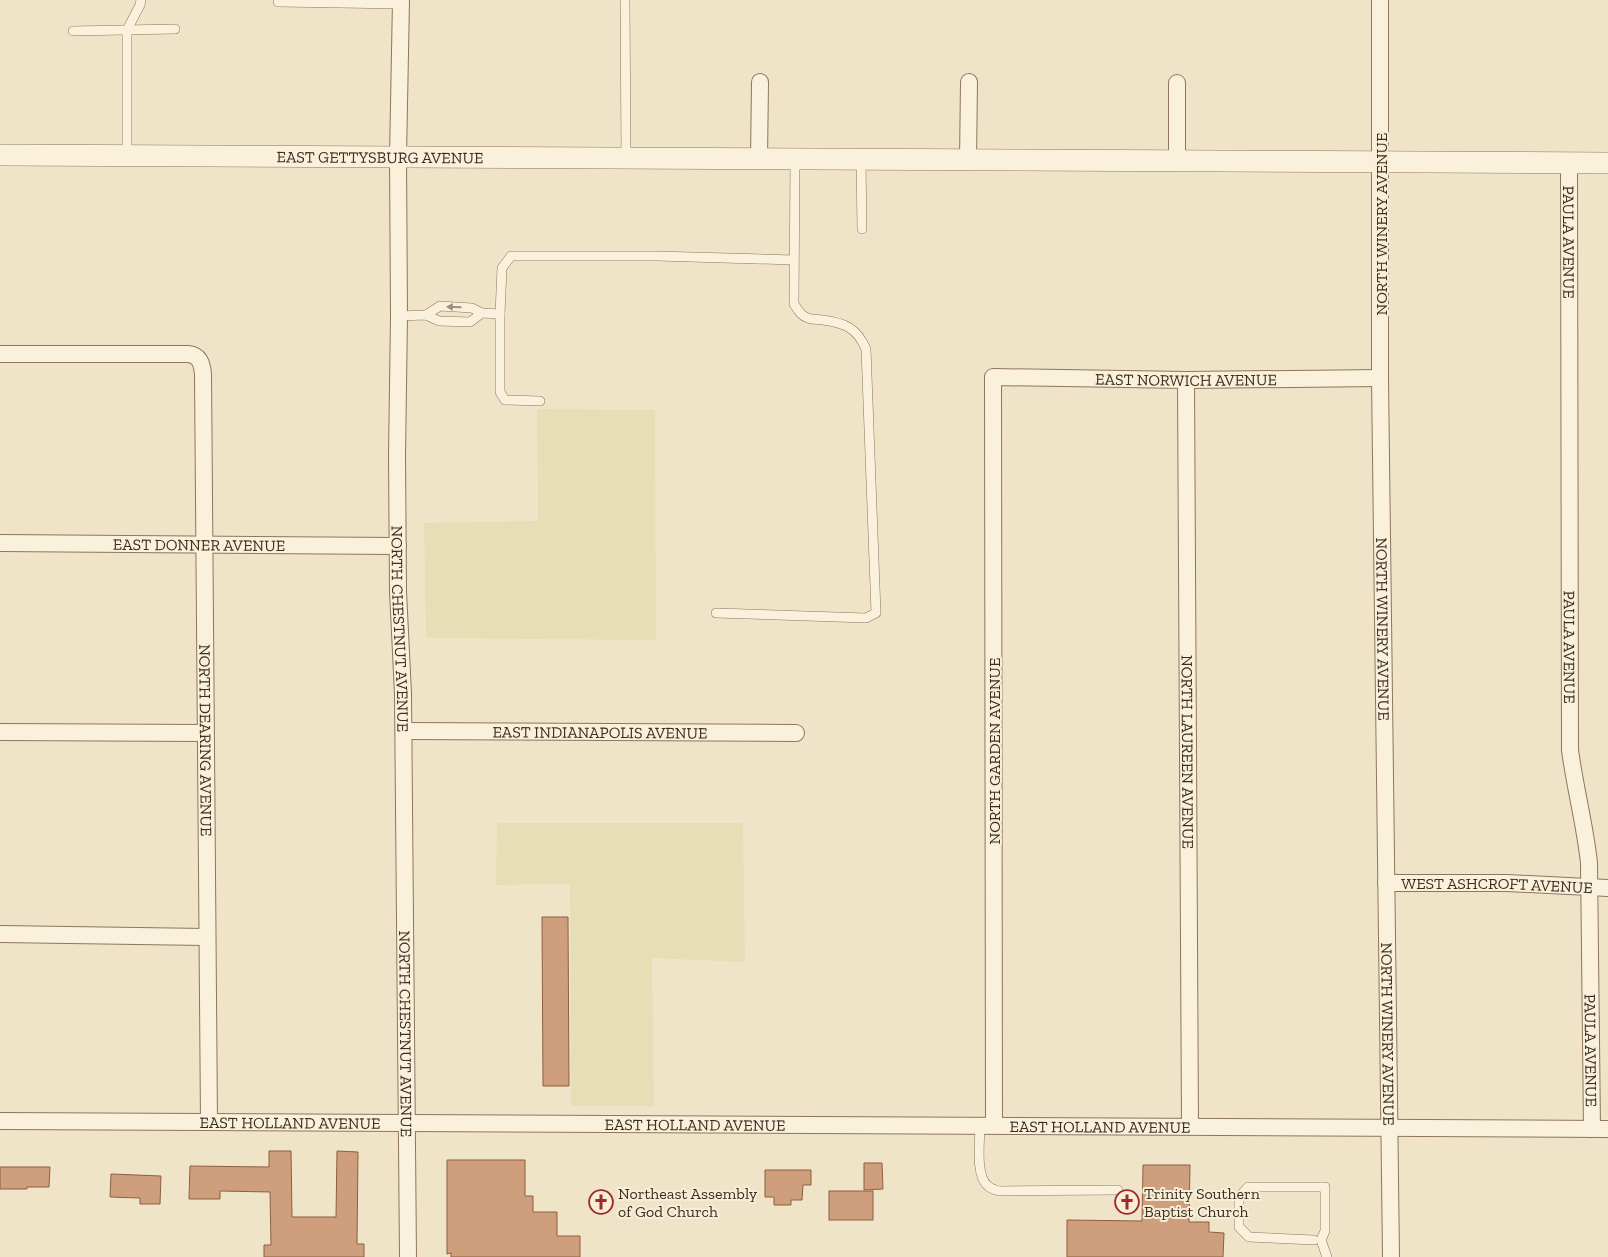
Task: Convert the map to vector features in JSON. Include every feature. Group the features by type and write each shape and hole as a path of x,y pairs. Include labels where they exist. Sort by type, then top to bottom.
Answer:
{"street":[{"name":"NORTH WINERY AVENUE","path":"1380,0 1380,378 1391,1257"},
{"name":"NORTH CHESTNUT AVENUE","path":"401,2 398,157 399,316 397,446 404,731 408,1257"},
{"path":"759,159 760,82"},
{"path":"968,161 969,82"},
{"path":"1177,162 1178,84"},
{"name":"EAST GETTYSBURG AVENUE","path":"0,155 1608,163"},
{"name":"PAULA AVENUE","path":"1569,163 1570,750 1587,839 1600,1129"},
{"name":"NORTH DEARING AVENUE","path":"0,354 188,354 195,355 200,360 203,374 206,937 209,1122"},
{"name":"EAST NORWICH AVENUE","path":"993,377 1186,380 1380,378"},
{"name":"NORTH GARDEN AVENUE","path":"987,1125 993,377"},
{"name":"NORTH LAUREEN AVENUE","path":"1186,380 1190,1126"},
{"name":"EAST DONNER AVENUE","path":"0,543 398,546"},
{"name":"EAST INDIANAPOLIS AVENUE","path":"404,731 796,733"},
{"path":"0,732 205,734"},
{"name":"WEST ASHCROFT AVENUE","path":"1386,883 1507,882 1608,888"},
{"path":"0,934 206,937"},
{"name":"EAST HOLLAND AVENUE","path":"0,1121 1600,1129"}],"lane":[{"path":"127,156 127,30 140,5 140,0"},
{"path":"278,0 278,2 401,2"},
{"path":"626,0 626,158"},
{"path":"73,31 175,29"},
{"path":"716,613 866,618 876,613 866,349 861,338 851,328 838,322 808,318 799,312 794,304 795,159"},
{"path":"861,160 862,229"},
{"path":"540,401 505,400 500,392 502,268 511,256 657,256 794,260"},
{"path":"426,315 440,306 472,308 482,314 500,314"},
{"path":"399,316 426,315 439,321 470,322 482,314"},
{"path":"987,1125 980,1168 982,1178 988,1186 999,1191 1118,1190"},
{"path":"1314,1240 1249,1237 1239,1227 1239,1197 1248,1187 1325,1187 1325,1231 1321,1240 1327,1257"}],"shaded area":[{"path":"537,409 655,410 656,640 426,638 424,523 538,521"},
{"path":"497,823 743,823 745,962 652,958 654,1106 571,1106 570,884 496,885"}],"building":[{"path":"542,917 568,917 569,1086 543,1086"},
{"path":"269,1151 291,1151 292,1217 336,1217 337,1151 358,1152 357,1244 364,1244 364,1257 264,1257 264,1245 271,1245 270,1192 220,1191 220,1199 189,1199 190,1166 269,1167"},
{"path":"447,1160 525,1160 525,1196 533,1196 533,1212 557,1212 557,1236 580,1236 580,1257 451,1257 451,1253 447,1254"},
{"path":"864,1163 882,1163 883,1189 864,1190"},
{"path":"1143,1165 1190,1165 1189,1222 1209,1222 1209,1232 1224,1233 1223,1257 1067,1257 1067,1220 1142,1221"},
{"path":"0,1167 50,1167 49,1187 0,1189"},
{"path":"765,1170 811,1170 811,1185 803,1185 802,1200 791,1200 791,1205 774,1205 774,1197 765,1197"},
{"path":"111,1174 161,1176 160,1204 140,1204 140,1198 110,1197"},
{"path":"829,1191 873,1191 873,1220 829,1220"}],"place":[{"name":"Northeast Assembly of God Church","path":"601,1202"},
{"name":"Trinity Southern Baptist Church","path":"1127,1202"}]}
